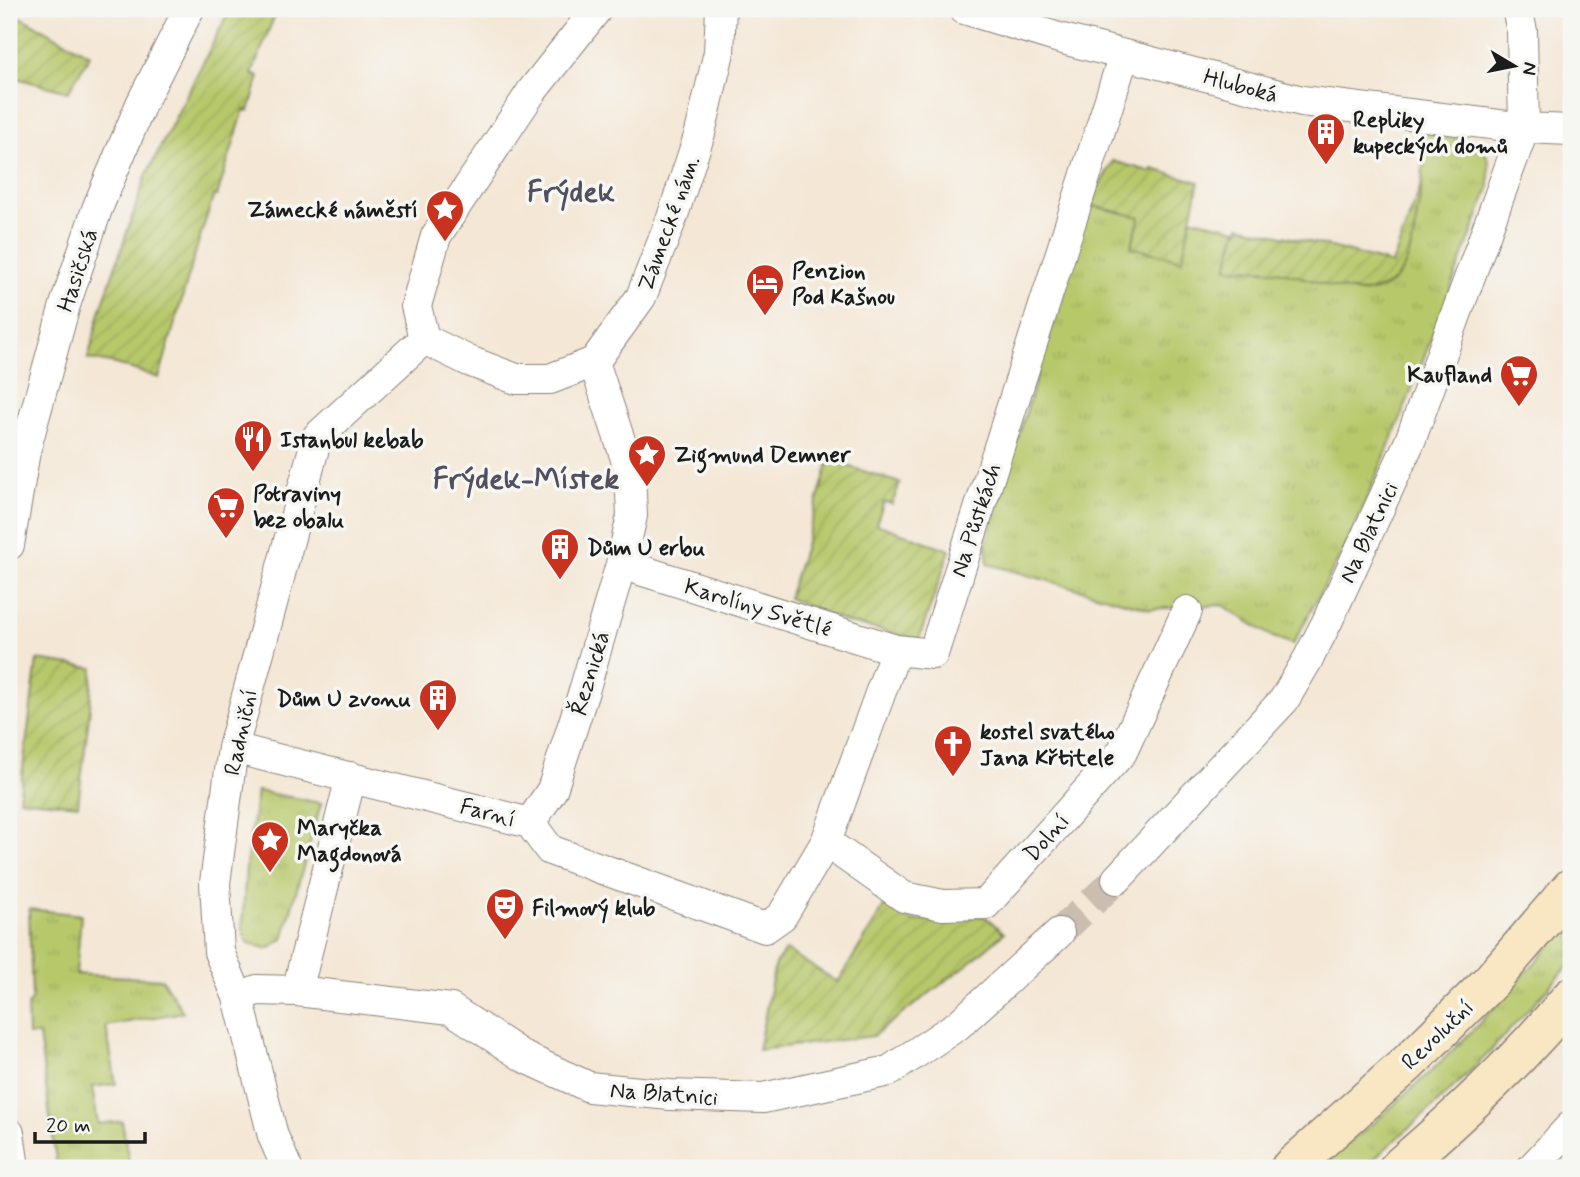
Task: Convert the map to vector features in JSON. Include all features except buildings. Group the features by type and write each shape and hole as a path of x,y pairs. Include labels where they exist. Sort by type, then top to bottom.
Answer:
{"main road":[{"name":"Revoluční","path":"1290,1168 1408,1063 1491,981 1571,888"},
{"path":"1398,1168 1436,1136 1543,1031 1571,997"}],"street":[{"name":"Hasičská","path":"9,545 25,451 65,305 97,209 136,116 189,9"},
{"path":"594,362 550,379 516,379 469,361 424,339 416,306 436,236 532,91 597,9"},
{"name":"Zámecké nám.","path":"594,362 641,297 672,218 701,133 719,52 721,9"},
{"name":"Hluboká","path":"964,9 1059,38 1301,101 1524,128 1571,130"},
{"path":"1517,9 1522,31 1524,128"},
{"name":"Na Půstkách","path":"896,650 933,654 1124,55"},
{"name":"Na Blatnici","path":"1117,879 1284,700 1308,659 1410,441 1524,128"},
{"name":"Radniční","path":"287,1168 273,1136 238,997 219,952 215,883 233,748 317,437 424,339"},
{"name":"Řeznická","path":"530,823 552,790 584,691 632,516 630,471 594,362"},
{"name":"Karolíny Světlé","path":"621,564 896,650"},
{"name":"Dolní","path":"826,842 904,897 943,905 986,904 1122,752 1187,611"},
{"path":"826,842 896,650"},
{"name":"Farní","path":"233,748 530,823 550,850 765,928 782,916 826,842"},
{"path":"297,991 351,777"},
{"name":"Na Blatnici","path":"238,997 257,990 297,991 451,1009 524,1057 589,1087 670,1095 763,1098 889,1071 958,1025 1059,933"},
{"path":"1532,1168 1571,1126"},
{"path":"9,1133 14,1168"}],"green space":[{"path":"230,9 277,9 252,74 259,77 249,111 244,110 217,196 214,195 159,378 116,364 88,359 100,312 146,176"},
{"path":"9,11 90,55 68,92 9,76"},
{"path":"1425,133 1478,143 1489,162 1489,188 1400,420 1351,536 1293,644 1273,637 1222,605 1150,609 988,564 986,543 1089,205 1140,217 1131,247 1182,260 1190,218 1237,229 1227,268 1281,271 1359,293 1376,291 1392,282 1404,267 1422,183"},
{"path":"1113,161 1199,182 1182,260 1131,247 1140,217 1089,205"},
{"path":"1422,183 1413,238 1404,267 1393,282 1379,289 1364,292 1347,290 1274,271 1227,268 1240,226 1392,264"},
{"path":"829,460 900,483 892,504 884,502 876,524 950,550 919,639 848,623 788,598"},
{"path":"37,660 93,668 78,805 19,799"},
{"path":"257,791 321,803 283,939 268,949 248,943 242,931 246,866"},
{"path":"885,905 912,921 981,916 1004,933 968,964 873,1036 758,1050 775,964 786,950 838,982"},
{"path":"29,909 81,915 76,974 162,979 183,1012 106,1026 116,1084 92,1087 98,1124 122,1121 130,1168 57,1168 39,1035 28,1035 27,1006 32,999"},
{"path":"1571,922 1571,963 1482,1060 1363,1168 1318,1168 1377,1120 1452,1051"}],"tunnel":[{"path":"1059,933 1117,879"}],"place":[{"name":"Repliky kupeckých domů","path":"1326,166"},
{"name":"Zámecké náměstí","path":"445,243"},
{"name":"Penzion Pod Kašnou","path":"765,317"},
{"name":"Kaufland","path":"1519,408"},
{"name":"Istanbul kebab","path":"253,473"},
{"name":"Zigmund Demner","path":"647,488"},
{"name":"Potraviny bez obalu","path":"226,540"},
{"name":"Dům U erbu","path":"560,581"},
{"name":"Dům U zvonu","path":"438,732"},
{"name":"kostel svatého Jana Křtitele","path":"953,778"},
{"name":"Maryčka Magdonová","path":"270,874"},
{"name":"Filmový klub","path":"505,941"}],"district":[{"name":"Frýdek","path":"571,191"},
{"name":"Frýdek-Místek","path":"526,478"}]}
